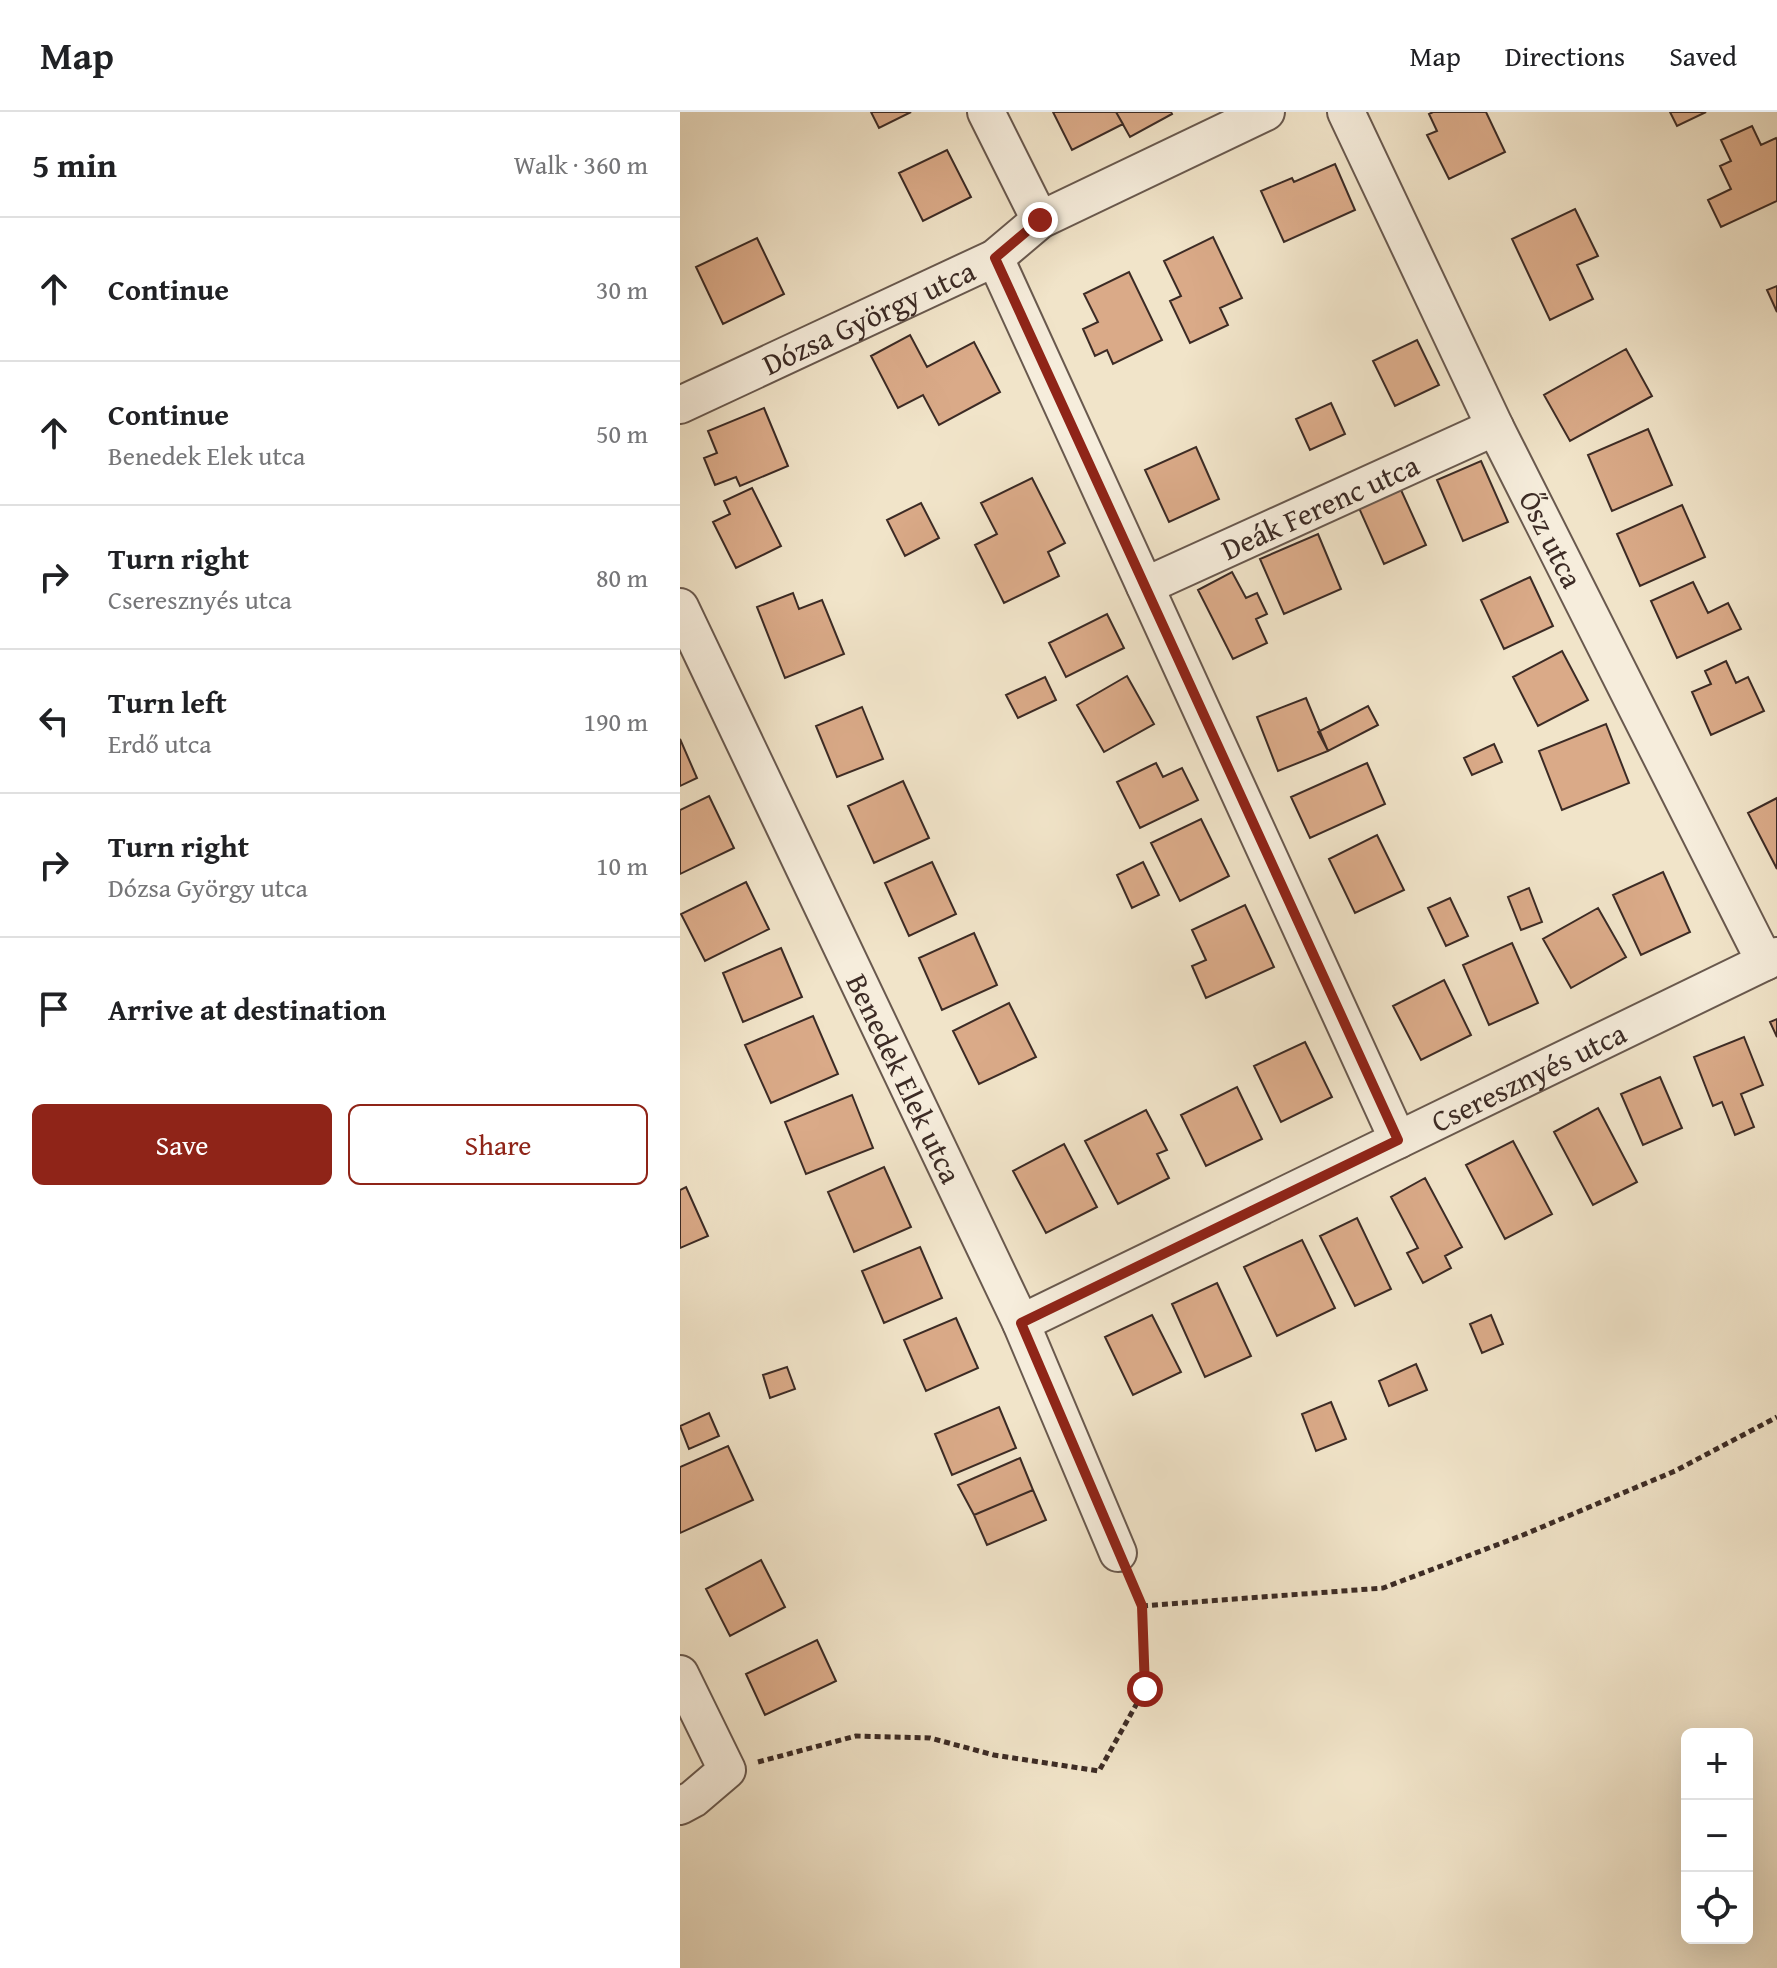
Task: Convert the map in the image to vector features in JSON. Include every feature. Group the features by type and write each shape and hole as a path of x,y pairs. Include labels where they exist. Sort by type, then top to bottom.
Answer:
{"street":[{"path":"986,112 1040,220"},
{"name":"Dózsa György utca","path":"680,405 995,258 1040,220 1266,112"},
{"name":"Ősz utca","path":"1346,112 1495,427 1771,959"},
{"path":"995,258 1398,1140"},
{"name":"Deák Ferenc utca","path":"1145,586 1495,427"},
{"name":"Benedek Elek utca","path":"680,607 1021,1323 1118,1553"},
{"name":"Cseresznyés utca","path":"1021,1323 1771,959"},
{"path":"680,1674 727,1770 680,1806"}],"path":[{"path":"1142,1606 1383,1588 1523,1535 1675,1471 1777,1417"},
{"path":"727,1770 856,1736 930,1738 994,1755 1099,1771 1145,1689 1142,1606 1118,1553"}],"building":[{"path":"871,112 911,112 879,128"},
{"path":"1053,112 1116,112 1123,124 1072,150"},
{"path":"1116,112 1171,112 1172,114 1130,137"},
{"path":"1486,112 1505,152 1449,179 1427,135 1437,131 1429,114"},
{"path":"1670,112 1706,112 1677,126"},
{"path":"1752,126 1761,145 1777,140 1777,201 1721,227 1708,200 1731,189 1720,166 1731,161 1721,140"},
{"path":"947,150 971,197 923,221 899,173"},
{"path":"1335,164 1355,210 1284,242 1261,191 1292,178 1294,182"},
{"path":"1575,209 1598,256 1577,265 1593,299 1550,320 1512,239"},
{"path":"1213,237 1242,298 1220,308 1228,325 1190,343 1170,301 1181,296 1164,261"},
{"path":"757,238 784,294 723,324 696,267"},
{"path":"1129,272 1162,340 1113,364 1107,350 1095,356 1083,329 1098,322 1084,294"},
{"path":"1777,286 1777,312 1767,290"},
{"path":"910,335 927,367 974,342 1000,392 939,425 923,395 898,408 871,356"},
{"path":"1417,340 1439,385 1395,406 1373,361"},
{"path":"1626,349 1652,396 1570,441 1544,395"},
{"path":"1331,403 1345,434 1310,450 1296,419"},
{"path":"764,408 788,466 740,486 736,477 715,485 704,458 717,453 708,431"},
{"path":"1648,429 1672,485 1612,511 1588,455"},
{"path":"1196,447 1219,499 1169,522 1145,470"},
{"path":"1481,461 1508,522 1463,541 1437,480"},
{"path":"1032,478 1065,543 1048,552 1059,576 1004,603 975,545 997,534 981,503"},
{"path":"752,488 781,546 736,568 713,522 730,514 724,501"},
{"path":"1401,490 1426,545 1384,564 1359,508"},
{"path":"921,503 939,538 905,556 887,520"},
{"path":"1682,505 1705,557 1640,586 1617,534"},
{"path":"1318,534 1341,589 1284,614 1260,559"},
{"path":"1232,572 1246,598 1257,593 1267,614 1256,619 1267,643 1233,659 1198,590"},
{"path":"1530,577 1553,626 1504,649 1481,600"},
{"path":"1693,582 1708,613 1728,603 1741,629 1677,658 1651,601"},
{"path":"793,593 799,609 822,600 844,654 785,678 757,607"},
{"path":"1107,614 1124,648 1066,677 1049,643"},
{"path":"1562,651 1588,700 1538,726 1513,677"},
{"path":"1726,661 1736,683 1748,677 1764,711 1711,735 1692,692 1711,684 1705,671"},
{"path":"1127,676 1154,724 1104,752 1077,705"},
{"path":"1045,677 1056,700 1018,718 1006,695"},
{"path":"1306,698 1328,751 1278,771 1257,717"},
{"path":"1368,706 1378,725 1328,751 1318,732"},
{"path":"862,707 883,759 837,777 816,726"},
{"path":"1606,724 1629,783 1562,810 1539,751"},
{"path":"680,739 697,778 680,786"},
{"path":"1494,744 1502,762 1472,775 1464,758"},
{"path":"1156,763 1163,777 1182,768 1198,800 1140,828 1117,782"},
{"path":"1367,763 1385,804 1310,838 1291,797"},
{"path":"903,781 929,838 874,863 848,806"},
{"path":"709,796 734,848 680,874 680,810"},
{"path":"1777,798 1777,869 1748,813"},
{"path":"1201,819 1229,876 1180,901 1151,843"},
{"path":"1377,835 1404,890 1355,913 1329,859"},
{"path":"932,862 956,914 909,936 885,883"},
{"path":"1143,862 1159,895 1132,908 1117,875"},
{"path":"1663,872 1690,932 1641,955 1613,895"},
{"path":"746,882 769,929 705,961 681,914"},
{"path":"1529,888 1542,922 1521,930 1508,897"},
{"path":"1450,898 1468,936 1446,946 1428,908"},
{"path":"1245,905 1274,967 1206,998 1192,966 1206,960 1192,930"},
{"path":"1598,908 1626,957 1571,988 1543,939"},
{"path":"974,933 997,985 942,1010 919,958"},
{"path":"1512,943 1538,1003 1489,1025 1463,965"},
{"path":"781,948 802,997 743,1022 723,973"},
{"path":"1444,980 1471,1035 1421,1060 1393,1006"},
{"path":"1009,1003 1036,1057 979,1084 953,1031"},
{"path":"813,1016 838,1074 771,1103 745,1045"},
{"path":"1777,1019 1777,1037 1770,1022"},
{"path":"1744,1037 1763,1085 1741,1094 1754,1127 1735,1135 1722,1102 1713,1106 1694,1057"},
{"path":"1305,1042 1332,1097 1281,1122 1254,1066"},
{"path":"1660,1077 1682,1128 1643,1145 1621,1094"},
{"path":"1237,1087 1262,1139 1206,1166 1181,1115"},
{"path":"852,1095 873,1148 806,1174 785,1122"},
{"path":"1598,1108 1637,1182 1593,1205 1554,1132"},
{"path":"1146,1110 1167,1150 1157,1154 1169,1178 1118,1204 1085,1141"},
{"path":"1513,1141 1552,1214 1505,1239 1466,1165"},
{"path":"1064,1144 1097,1207 1046,1233 1013,1171"},
{"path":"884,1167 911,1227 854,1252 828,1192"},
{"path":"1425,1178 1462,1247 1445,1256 1451,1268 1423,1283 1407,1253 1418,1248 1391,1197"},
{"path":"686,1187 708,1236 680,1248 680,1190"},
{"path":"1357,1218 1391,1289 1355,1306 1320,1236"},
{"path":"1302,1240 1335,1308 1277,1336 1244,1267"},
{"path":"920,1247 942,1298 884,1323 862,1271"},
{"path":"1217,1283 1251,1356 1205,1377 1172,1304"},
{"path":"1152,1315 1181,1372 1133,1395 1105,1337"},
{"path":"1491,1315 1503,1344 1482,1353 1470,1324"},
{"path":"956,1318 978,1368 926,1391 904,1340"},
{"path":"1416,1364 1427,1390 1389,1406 1379,1381"},
{"path":"787,1367 795,1389 770,1398 763,1375"},
{"path":"1331,1402 1346,1439 1316,1451 1302,1414"},
{"path":"999,1407 1016,1448 952,1475 935,1434"},
{"path":"709,1413 719,1436 689,1449 680,1426"},
{"path":"728,1446 753,1500 680,1533 680,1467"},
{"path":"1020,1458 1033,1490 974,1515 958,1485"},
{"path":"1033,1490 1046,1520 987,1545 974,1515"},
{"path":"761,1560 785,1607 730,1636 706,1589"},
{"path":"817,1640 836,1681 765,1715 746,1674"}],"route":[{"path":"1040,220 995,258 1398,1140 1021,1323 1142,1606 1145,1689"}]}
